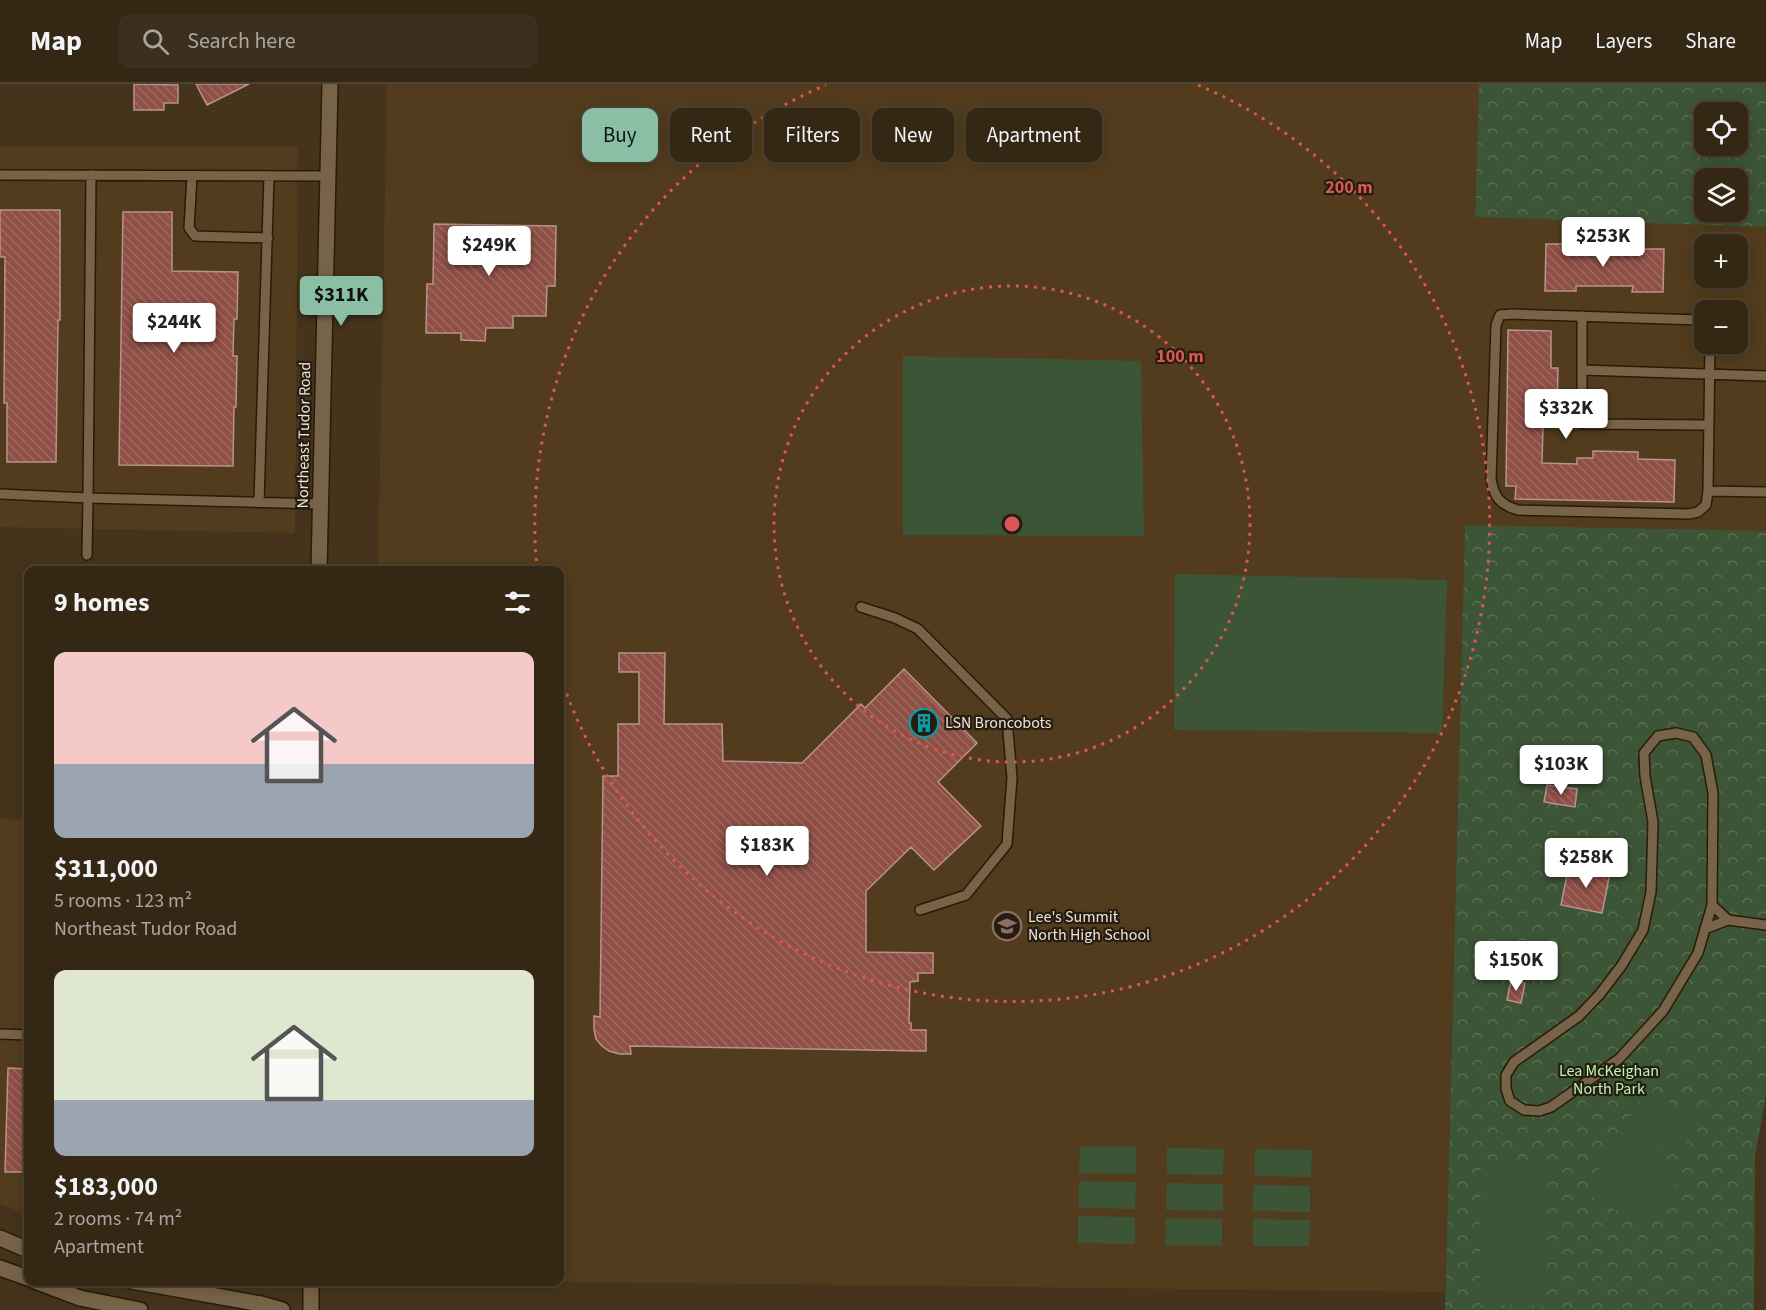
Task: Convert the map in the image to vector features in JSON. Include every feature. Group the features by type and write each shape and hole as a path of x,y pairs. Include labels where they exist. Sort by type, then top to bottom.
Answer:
{"street":[{"name":"Northeast Tudor Road","path":"319,566 330,84"},
{"path":"0,1238 24,1248"},
{"path":"0,1268 24,1277"},
{"path":"48,1286 80,1298 140,1310"},
{"path":"160,1286 261,1304 282,1310"},
{"path":"311,1286 311,1310"}],"lane":[{"path":"0,175 328,176"},
{"path":"87,555 91,175"},
{"path":"192,176 189,228 195,236 268,238"},
{"path":"259,502 270,176"},
{"path":"1694,320 1500,315 1496,325 1491,479 1493,491 1499,501 1506,507 1518,510 1689,514 1698,512 1706,505 1708,490 1710,354"},
{"path":"1582,316 1582,416 1584,424 1709,425"},
{"path":"1582,370 1766,376"},
{"path":"1708,490 1766,492"},
{"path":"0,494 320,504"},
{"path":"861,607 895,618 918,629 1007,719 1011,778 1007,844 966,895 920,910"},
{"path":"1676,733 1693,737 1706,755 1713,793 1712,905 1698,953 1663,1011 1619,1059 1551,1107 1539,1111 1524,1110 1510,1101 1506,1089 1506,1075 1514,1062 1579,1016 1600,994 1622,965 1643,930 1651,892 1653,822 1645,777 1644,753 1658,736 1676,733"},
{"path":"1712,905 1728,920"},
{"path":"1705,929 1728,920 1766,925"},
{"path":"0,1034 24,1035"}],"shaded area":[{"name":"Lee's Summit North High School","path":"387,84 1479,84 1475,217 1766,227 1766,532 1465,525 1445,1292 564,1282 564,566 378,566"},
{"path":"0,146 298,147 295,533 0,527"},
{"path":"0,819 24,820 24,1213 0,1204"}],"green space":[{"path":"1479,84 1766,84 1766,227 1475,217"},
{"path":"903,356 1141,361 1144,536 903,535"},
{"name":"Lea McKeighan North Park","path":"1465,525 1766,531 1766,1095 1755,1156 1754,1310 1445,1310"},
{"path":"1175,574 1447,580 1442,733 1174,730"},
{"path":"1648,1089 1700,1121 1679,1153 1663,1144 1654,1156 1679,1172 1681,1178 1651,1226 1646,1230 1586,1190 1618,1137 1626,1138 1636,1124 1629,1118"},
{"path":"1080,1146 1136,1147 1136,1174 1079,1173"},
{"path":"1167,1148 1224,1149 1223,1175 1167,1174"},
{"path":"1255,1149 1312,1150 1311,1177 1255,1176"},
{"path":"1546,1161 1545,1306 1480,1305 1481,1162"},
{"path":"1079,1181 1136,1182 1135,1209 1079,1208"},
{"path":"1167,1183 1223,1184 1223,1211 1166,1210"},
{"path":"1253,1185 1310,1186 1310,1212 1253,1211"},
{"path":"1078,1216 1135,1217 1135,1244 1078,1243"},
{"path":"1166,1218 1222,1219 1222,1246 1165,1245"},
{"path":"1253,1219 1310,1220 1309,1246 1253,1246"}],"building":[{"path":"134,84 178,85 178,103 164,103 164,110 134,110"},
{"path":"196,84 249,84 207,105"},
{"path":"0,210 60,210 56,462 7,462 7,403 4,403 5,257 0,257"},
{"path":"123,212 172,212 172,271 238,272 233,356 237,356 233,466 119,465"},
{"path":"434,224 556,226 555,286 547,286 546,316 513,316 513,328 486,328 485,341 461,340 461,333 426,333 427,284 433,284"},
{"path":"1546,244 1577,244 1577,249 1664,249 1663,292 1632,292 1633,286 1576,286 1576,291 1545,291"},
{"path":"1508,330 1551,331 1551,368 1558,368 1557,411 1550,411 1550,427 1543,427 1542,463 1577,464 1577,458 1593,458 1593,451 1638,452 1638,459 1675,460 1674,502 1515,499 1516,486 1506,486"},
{"path":"619,653 665,653 664,724 722,724 723,761 802,763 861,704 865,708 904,669 977,743 938,782 981,826 934,870 911,847 866,891 866,952 933,953 933,973 918,973 918,981 910,982 909,1023 911,1023 911,1030 926,1030 926,1051 630,1046 631,1054 620,1054 609,1051 596,1039 594,1016 600,1017 603,776 618,776 618,724 639,724 639,672 619,672"},
{"path":"1547,785 1577,789 1575,807 1544,802"},
{"path":"1569,865 1610,873 1602,913 1561,905"},
{"path":"1511,980 1525,983 1521,1003 1507,1000"},
{"path":"8,1068 24,1069 24,1172 5,1172"}],"place":[{"name":"LSN Broncobots","path":"924,723"},
{"name":"Lee's Summit North High School","path":"1007,926"}]}
